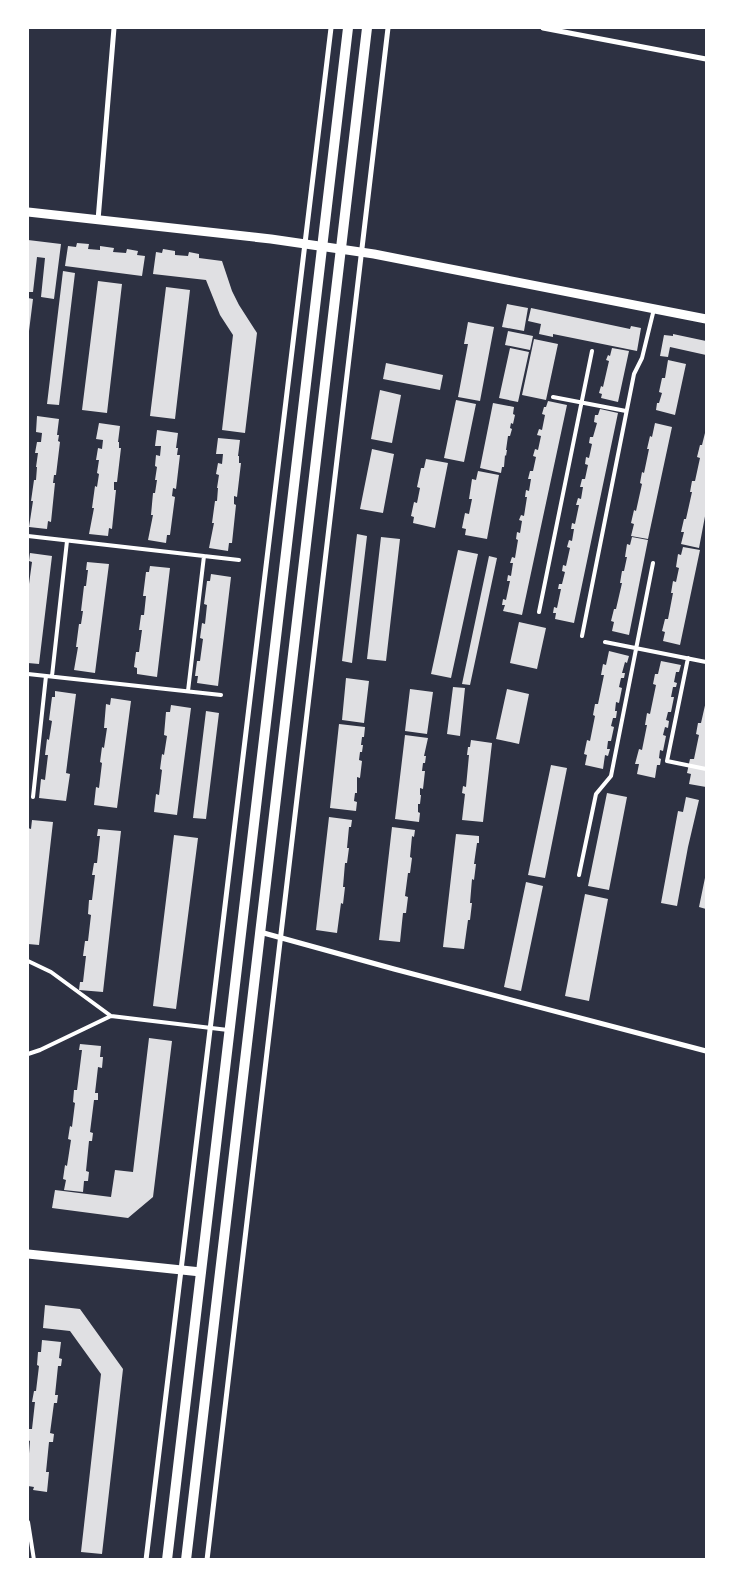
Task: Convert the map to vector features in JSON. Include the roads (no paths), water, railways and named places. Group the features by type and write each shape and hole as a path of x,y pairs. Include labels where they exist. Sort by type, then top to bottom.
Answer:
{"main road":[{"path":"167,1560 348,28"},
{"path":"186,1560 367,28"}],"street":[{"path":"98,220 114,28"},
{"path":"146,1560 331,28"},
{"path":"207,1560 388,28"},
{"path":"543,28 706,59"},
{"path":"28,212 362,252 706,319"},
{"path":"260,932 706,1051"},
{"path":"28,1254 200,1272"}],"lane":[{"path":"582,636 634,374 642,358 654,309"},
{"path":"539,612 592,352"},
{"path":"553,396 626,411"},
{"path":"28,536 239,560"},
{"path":"52,676 67,541"},
{"path":"188,691 204,556"},
{"path":"580,875 596,794 611,776 653,563"},
{"path":"605,642 706,662"},
{"path":"688,658 667,762 706,769"},
{"path":"28,674 221,695"},
{"path":"33,797 46,676"},
{"path":"28,961 51,972 111,1016 230,1030"},
{"path":"28,1054 111,1016"},
{"path":"28,1522 34,1560"}]}
